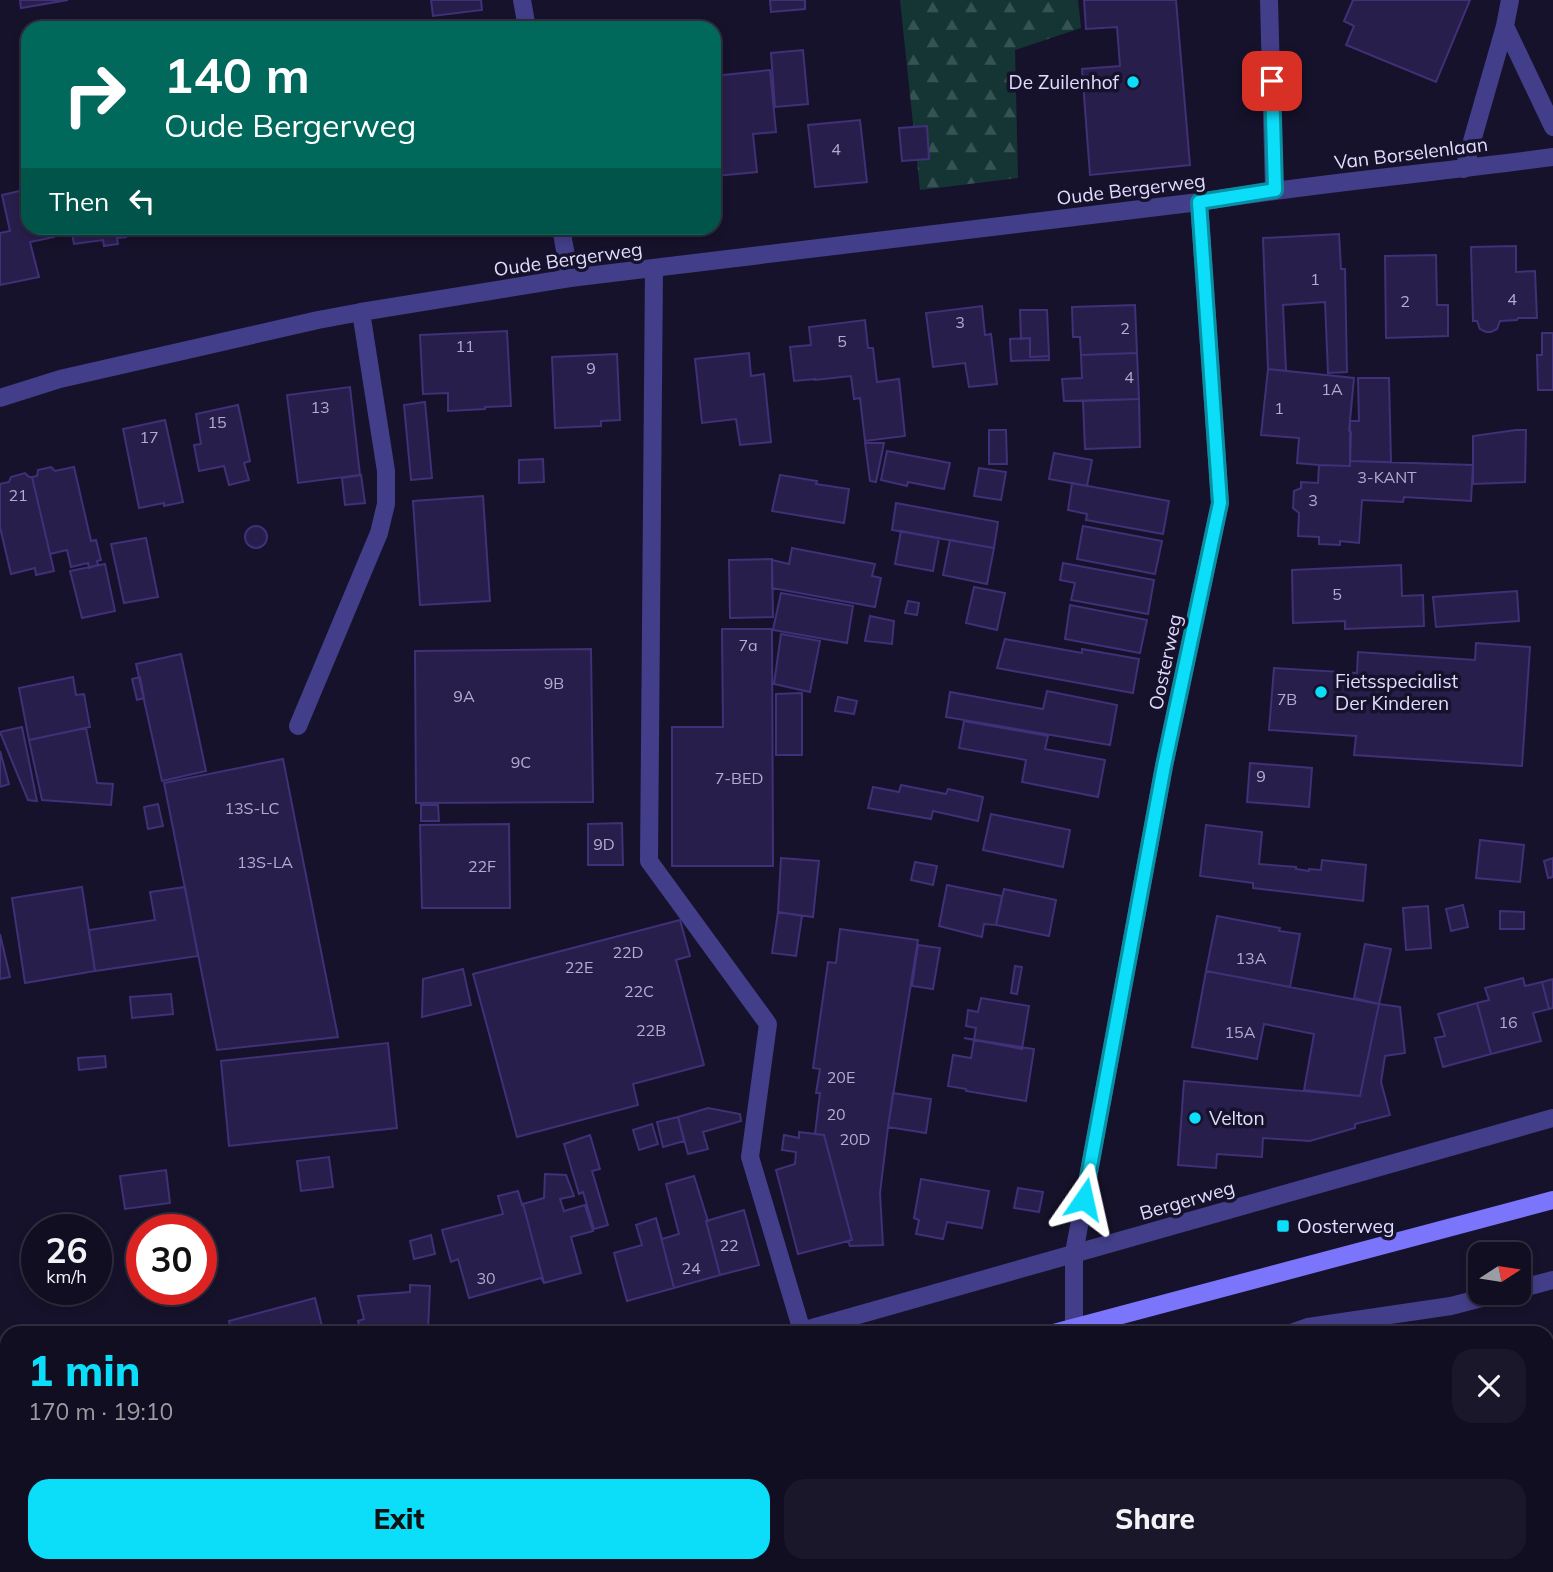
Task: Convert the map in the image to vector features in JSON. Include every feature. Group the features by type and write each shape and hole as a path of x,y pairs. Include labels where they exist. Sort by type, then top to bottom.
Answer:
{"main road":[{"path":"1088,1326 1553,1200"}],"street":[{"path":"522,0 526,21"},
{"path":"1269,0 1275,190"},
{"path":"1464,169 1510,0"},
{"path":"1505,26 1553,127"},
{"name":"Van Borselenlaan","path":"1275,190 1553,157"},
{"name":"Oude Bergerweg","path":"0,398 61,379 360,312 570,278 1199,202 1275,190"},
{"name":"Oosterweg","path":"1073,1326 1074,1253 1162,779 1220,503 1199,202"},
{"path":"562,235 570,278"},
{"path":"654,268 649,861 768,1024 750,1157 794,1326"},
{"path":"298,726 379,533 386,505 386,471 360,312"},
{"name":"Bergerweg","path":"817,1326 1553,1118"},
{"path":"1531,1286 1553,1280"},
{"path":"1315,1326 1468,1302"}],"green space":[{"path":"900,0 1078,0 1081,28 1015,50 1018,178 920,190"}],"building":[{"path":"20,0 68,0 21,8"},
{"path":"431,0 481,0 482,10 433,16"},
{"path":"770,0 805,0 805,9 771,12"},
{"name":"De Zuilenhof","path":"1084,0 1176,0 1190,165 1090,175 1082,69 1120,66 1117,27 1086,29"},
{"path":"1353,0 1470,0 1436,82 1346,45 1354,26 1344,21"},
{"path":"803,50 808,104 775,107 771,53"},
{"path":"770,70 776,132 753,134 757,172 721,176 721,75"},
{"path":"860,120 867,182 815,187 808,125"},
{"path":"927,126 929,159 902,161 899,128"},
{"path":"21,191 21,235 54,237 30,242 39,277 0,285 0,233 10,231 2,195"},
{"path":"1339,234 1341,269 1345,269 1347,372 1328,373 1325,302 1283,305 1286,371 1268,369 1263,238"},
{"path":"72,235 126,235 117,238 118,244 104,246 103,240 74,244"},
{"path":"1516,246 1516,272 1535,271 1537,318 1500,321 1497,329 1486,332 1480,329 1477,321 1473,321 1471,247"},
{"path":"1436,255 1437,305 1448,305 1448,336 1386,338 1385,256"},
{"path":"1135,305 1137,353 1081,355 1080,337 1073,337 1072,307"},
{"path":"982,306 985,335 991,334 997,384 969,387 965,363 933,367 926,313"},
{"path":"1020,310 1047,310 1049,356 1030,357 1030,338 1021,339"},
{"path":"865,320 868,348 873,348 877,382 899,379 905,436 865,441 860,398 854,399 851,376 794,381 790,347 811,345 809,327"},
{"path":"507,331 511,406 448,411 448,393 423,394 420,335"},
{"path":"1542,333 1553,333 1553,390 1538,390 1537,355 1542,355"},
{"path":"1030,338 1030,357 1049,356 1049,360 1011,361 1010,339"},
{"path":"749,353 751,376 764,374 771,442 740,445 736,419 702,423 695,359"},
{"path":"1137,353 1139,399 1064,401 1062,379 1082,378 1081,355"},
{"path":"617,354 620,420 601,421 601,426 555,428 552,357"},
{"path":"1268,369 1354,378 1349,431 1350,466 1297,463 1299,438 1261,435"},
{"path":"1358,378 1389,378 1391,462 1350,461 1350,421 1359,421"},
{"path":"350,387 360,475 298,483 287,395"},
{"path":"1139,399 1140,447 1085,449 1083,401"},
{"path":"425,402 432,478 411,480 404,405"},
{"path":"238,405 250,461 244,463 249,480 229,485 224,466 199,471 194,445 201,444 196,414"},
{"path":"165,420 183,502 139,508 123,429"},
{"path":"989,430 1006,430 1007,464 989,464"},
{"path":"1526,430 1525,482 1473,484 1473,436"},
{"path":"865,443 884,443 876,482 870,481"},
{"path":"887,451 950,463 944,489 908,482 907,486 881,480"},
{"path":"1054,453 1092,460 1087,486 1049,479"},
{"path":"543,459 544,482 519,483 519,460"},
{"path":"1350,461 1473,465 1471,501 1404,497 1403,502 1362,500 1359,543 1340,541 1340,545 1319,544 1319,537 1298,536 1299,513 1293,508 1294,491 1301,488 1301,482 1318,483 1319,465 1350,466"},
{"path":"51,467 55,471 74,467 91,541 96,540 101,560 97,561 98,565 89,568 88,563 71,567 67,550 50,554 32,477 37,476 38,470"},
{"path":"979,468 1006,472 1001,500 974,496"},
{"path":"25,473 32,477 54,571 36,575 35,568 11,574 0,527 0,484"},
{"path":"361,475 365,503 345,505 342,478"},
{"path":"780,475 849,489 844,523 772,511"},
{"path":"1072,483 1169,501 1163,534 1086,520 1087,514 1068,510"},
{"path":"483,496 490,601 420,605 413,501"},
{"path":"896,503 998,522 994,548 892,530"},
{"path":"256,526 266,533 267,537 260,547 256,548 246,541 245,537 252,527"},
{"path":"1083,526 1162,541 1155,574 1077,559"},
{"path":"901,531 939,538 933,571 895,564"},
{"path":"146,538 158,597 124,603 111,544"},
{"path":"950,540 994,548 987,584 943,575"},
{"path":"792,548 875,564 872,576 881,578 875,607 772,588 772,560 789,564"},
{"path":"772,559 773,617 730,618 729,560"},
{"path":"1063,563 1154,580 1148,614 1071,600 1075,583 1060,580"},
{"path":"105,564 115,611 82,618 70,571"},
{"path":"1401,565 1402,596 1423,595 1424,626 1345,629 1345,621 1293,623 1292,570"},
{"path":"974,587 1005,593 997,630 966,623"},
{"path":"1517,591 1519,621 1436,627 1433,597"},
{"path":"781,593 853,606 847,643 773,630"},
{"path":"908,601 919,603 917,615 905,613"},
{"path":"1070,605 1147,620 1140,653 1065,639"},
{"path":"870,616 894,621 892,644 865,641"},
{"path":"722,629 772,629 773,866 672,866 672,727 723,727"},
{"path":"781,634 820,641 810,692 774,684"},
{"path":"1005,639 1082,653 1082,649 1139,659 1133,693 997,668"},
{"path":"1476,643 1530,647 1522,766 1354,755 1356,736 1269,730 1274,668 1357,673 1358,652 1475,660"},
{"path":"591,649 593,802 416,803 415,651"},
{"path":"181,654 206,771 162,781 136,664"},
{"path":"73,677 76,695 84,694 90,727 29,740 19,688"},
{"path":"140,677 144,698 137,700 132,679"},
{"path":"1047,691 1117,705 1110,745 946,717 950,692 1043,709"},
{"path":"802,693 802,755 776,755 776,694"},
{"path":"838,697 857,701 854,714 835,711"},
{"path":"964,721 1048,736 1045,749 1105,760 1098,797 1022,782 1026,760 959,748"},
{"path":"22,727 37,801 28,800 0,732"},
{"path":"86,728 97,783 113,784 111,805 42,800 29,740"},
{"path":"0,751 9,784 0,787"},
{"path":"283,759 338,1037 217,1050 164,783"},
{"path":"1250,763 1312,768 1309,807 1247,802"},
{"path":"901,785 946,794 948,789 983,797 978,821 933,811 931,819 868,808 873,787 899,792"},
{"path":"158,804 163,826 148,829 144,807"},
{"path":"421,805 438,805 439,821 421,821"},
{"path":"991,814 1070,830 1063,867 983,850"},
{"path":"622,823 623,865 588,865 588,824"},
{"path":"509,824 510,908 422,908 420,825"},
{"path":"1206,825 1262,832 1259,864 1296,867 1309,871 1321,870 1322,860 1366,865 1363,901 1253,888 1253,883 1200,876"},
{"path":"1480,840 1524,845 1520,882 1476,878"},
{"path":"781,858 819,861 813,917 778,912"},
{"path":"1553,858 1553,877 1548,878 1544,861"},
{"path":"915,862 937,866 933,885 911,880"},
{"path":"947,885 1002,896 996,925 984,924 982,937 939,926"},
{"path":"82,887 95,971 25,983 12,898"},
{"path":"185,887 198,956 95,971 89,930 155,920 150,892"},
{"path":"1004,889 1056,900 1049,936 996,925"},
{"path":"1463,905 1468,927 1451,931 1446,909"},
{"path":"1428,906 1431,948 1406,950 1403,908"},
{"path":"1500,911 1524,912 1524,929 1500,929"},
{"path":"778,912 802,916 796,956 772,953"},
{"path":"1217,916 1300,934 1290,987 1206,971"},
{"path":"680,920 690,956 676,960 704,1065 633,1084 638,1105 517,1137 473,974"},
{"path":"840,929 918,940 880,1193 883,1245 850,1246 848,1241 852,1240 824,1135 815,1134 820,1093 816,1093 820,1069 813,1068 828,962 836,963"},
{"path":"0,934 10,977 0,979"},
{"path":"1365,944 1391,949 1379,1004 1354,998"},
{"path":"918,945 940,948 933,989 912,986"},
{"path":"1015,966 1022,967 1017,994 1011,993"},
{"path":"463,969 471,1005 422,1017 423,979"},
{"path":"1206,971 1379,1004 1360,1096 1304,1090 1314,1034 1264,1024 1257,1059 1192,1047"},
{"path":"1523,978 1525,986 1542,982 1549,1009 1533,1013 1541,1041 1491,1054 1477,1003 1489,1000 1485,988"},
{"path":"1553,979 1553,1008 1549,1009 1542,982"},
{"path":"171,994 173,1014 132,1018 130,997"},
{"path":"981,998 1029,1006 1022,1049 974,1040 976,1028 966,1026 968,1010 978,1012"},
{"path":"1477,1003 1491,1054 1443,1067 1435,1038 1445,1036 1438,1014"},
{"path":"1379,1004 1400,1007 1405,1053 1385,1056 1381,1082 1390,1115 1355,1124 1355,1128 1310,1141 1263,1138 1262,1157 1217,1154 1216,1168 1178,1165 1184,1081 1360,1096"},
{"path":"964,1038 1034,1049 1026,1101 948,1086 953,1055 971,1058 974,1040"},
{"path":"388,1043 397,1128 229,1146 221,1061"},
{"path":"105,1056 106,1067 79,1070 78,1058"},
{"path":"893,1093 931,1099 926,1133 888,1127"},
{"path":"708,1108 740,1114 741,1121 703,1132 708,1149 688,1154 678,1117"},
{"path":"678,1117 684,1141 663,1147 657,1122"},
{"path":"652,1124 658,1144 639,1150 633,1130"},
{"path":"799,1132 824,1135 852,1240 798,1254 776,1170 795,1164 796,1152 782,1150 784,1135 799,1138"},
{"path":"590,1135 600,1169 592,1171 608,1225 594,1229 583,1192 579,1194 564,1144"},
{"path":"329,1157 333,1187 301,1191 297,1161"},
{"path":"166,1170 170,1203 125,1209 120,1176"},
{"path":"545,1174 566,1175 574,1196 560,1199 564,1211 585,1205 593,1231 571,1237 581,1273 544,1283 523,1204 544,1198"},
{"path":"694,1176 708,1221 720,1275 674,1288 656,1218 662,1239 679,1234 666,1184"},
{"path":"921,1179 989,1191 982,1228 947,1222 943,1239 916,1234 919,1220 914,1218"},
{"path":"1018,1188 1043,1192 1039,1212 1014,1208"},
{"path":"518,1191 544,1283 541,1278 469,1298 458,1259 451,1262 442,1230 503,1214 498,1196"},
{"path":"744,1210 759,1265 720,1275 706,1221"},
{"path":"656,1218 674,1288 627,1301 614,1253 642,1245 636,1225"},
{"path":"431,1235 435,1254 414,1259 410,1241"},
{"path":"410,1285 430,1286 428,1326 360,1326 358,1321 364,1319 358,1296 410,1292"},
{"path":"315,1298 322,1326 230,1326 229,1321"}],"place":[{"name":"De Zuilenhof","path":"1133,82"},
{"name":"Fietsspecialist Der Kinderen","path":"1321,692"},
{"name":"Velton","path":"1195,1118"},
{"name":"Oosterweg","path":"1283,1226"}],"route":[{"path":"1084,1199 1164,766 1220,503 1199,202 1275,190 1272,81"}]}
